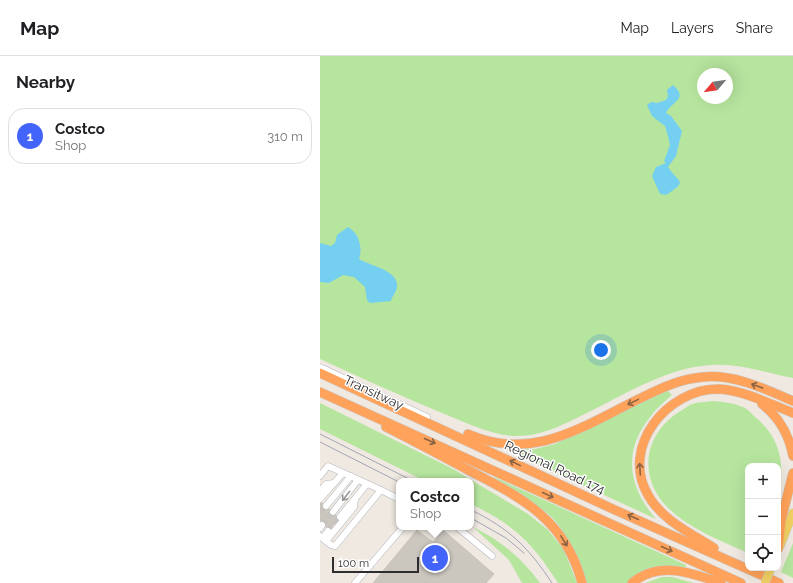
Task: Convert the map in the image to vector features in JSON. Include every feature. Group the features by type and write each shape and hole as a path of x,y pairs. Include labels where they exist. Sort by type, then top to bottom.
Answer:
{"highway":[{"name":"Regional Road 174","path":"320,373 615,510 779,583"},
{"path":"335,380 482,440 498,444 517,445 539,443 556,438 670,384 697,378 717,376 739,380 793,401"},
{"path":"732,562 729,556 669,520 655,506 642,482 640,468 640,455 646,436 653,424 666,409 683,397 703,391 718,390 737,392 793,413"},
{"path":"320,392 492,482 530,505 545,517 561,536 572,556 582,583"},
{"path":"330,397 741,583"},
{"path":"754,398 771,412 782,426 790,443 793,456"},
{"path":"780,535 781,521 793,473"},
{"path":"632,583 651,572 671,570 685,572 721,583"}],"main road":[{"path":"781,543 793,514"},
{"path":"765,583 770,571"}],"lane":[{"name":"Transitway","path":"320,367 427,417"},
{"path":"320,476 328,466 396,498"},
{"path":"320,498 342,472"},
{"path":"326,506 351,476"},
{"path":"333,512 358,480"},
{"path":"320,491 326,484 334,483"},
{"path":"340,517 367,484"},
{"path":"323,538 335,546 381,490"},
{"path":"323,538 354,507 355,499"},
{"path":"355,583 400,530"},
{"path":"461,530 492,556"},
{"path":"323,538 328,531"}],"green space":[{"path":"320,56 793,56 793,378 732,365 712,365 680,370 665,375 635,389 556,428 537,434 517,436 498,434 488,431 396,393 320,359"},
{"path":"667,390 672,395 645,423 637,438 633,454 632,469 636,486 644,502 656,519 507,450 535,449 555,444"},
{"path":"699,402 725,402 748,410 770,433 779,452 781,463 745,463 745,552 706,534 686,522 668,508 658,496 652,484 649,471 649,457 652,445 658,432 667,421 679,412 692,404"},
{"path":"320,403 453,469 468,478 419,478 320,429"},
{"path":"494,477 686,565 685,569 658,566 643,571 627,583 586,583 568,540 560,527 538,506 492,480"},
{"path":"474,482 528,514 548,530 564,550 577,583 558,583 539,556 521,536 511,527 474,506"},
{"path":"474,528 510,550 540,583 522,583 509,560"},
{"path":"793,543 793,578 781,572"},
{"path":"662,577 672,577 694,583 645,583"}],"water":[{"path":"673,85 680,94 678,100 666,113 671,116 682,131 676,156 668,167 678,179 680,184 666,195 660,194 652,176 656,167 666,163 664,161 670,145 665,126 652,116 647,105 651,102 657,103 666,100 668,96 667,90"},
{"path":"348,227 355,233 359,241 361,250 359,259 383,269 393,276 396,281 397,287 391,301 370,303 367,300 365,287 354,277 343,275 329,283 320,282 320,243 331,246 335,243 337,235"}],"building":[{"path":"320,503 323,503 323,510 330,509 329,513 331,516 336,515 337,520 331,528 326,527 324,521 320,521"},
{"path":"417,530 433,542 443,530 494,574 486,583 373,583"}],"tunnel":[{"path":"320,513 326,506"},
{"path":"322,525 333,512"},
{"path":"328,531 340,517"}],"tram line":[{"path":"320,434 407,478"},
{"path":"320,442 396,480"},
{"path":"474,512 496,524 517,540 535,559 552,583"},
{"path":"474,520 506,538 524,553"}],"place":[{"name":"Costco","path":"435,558"}]}
